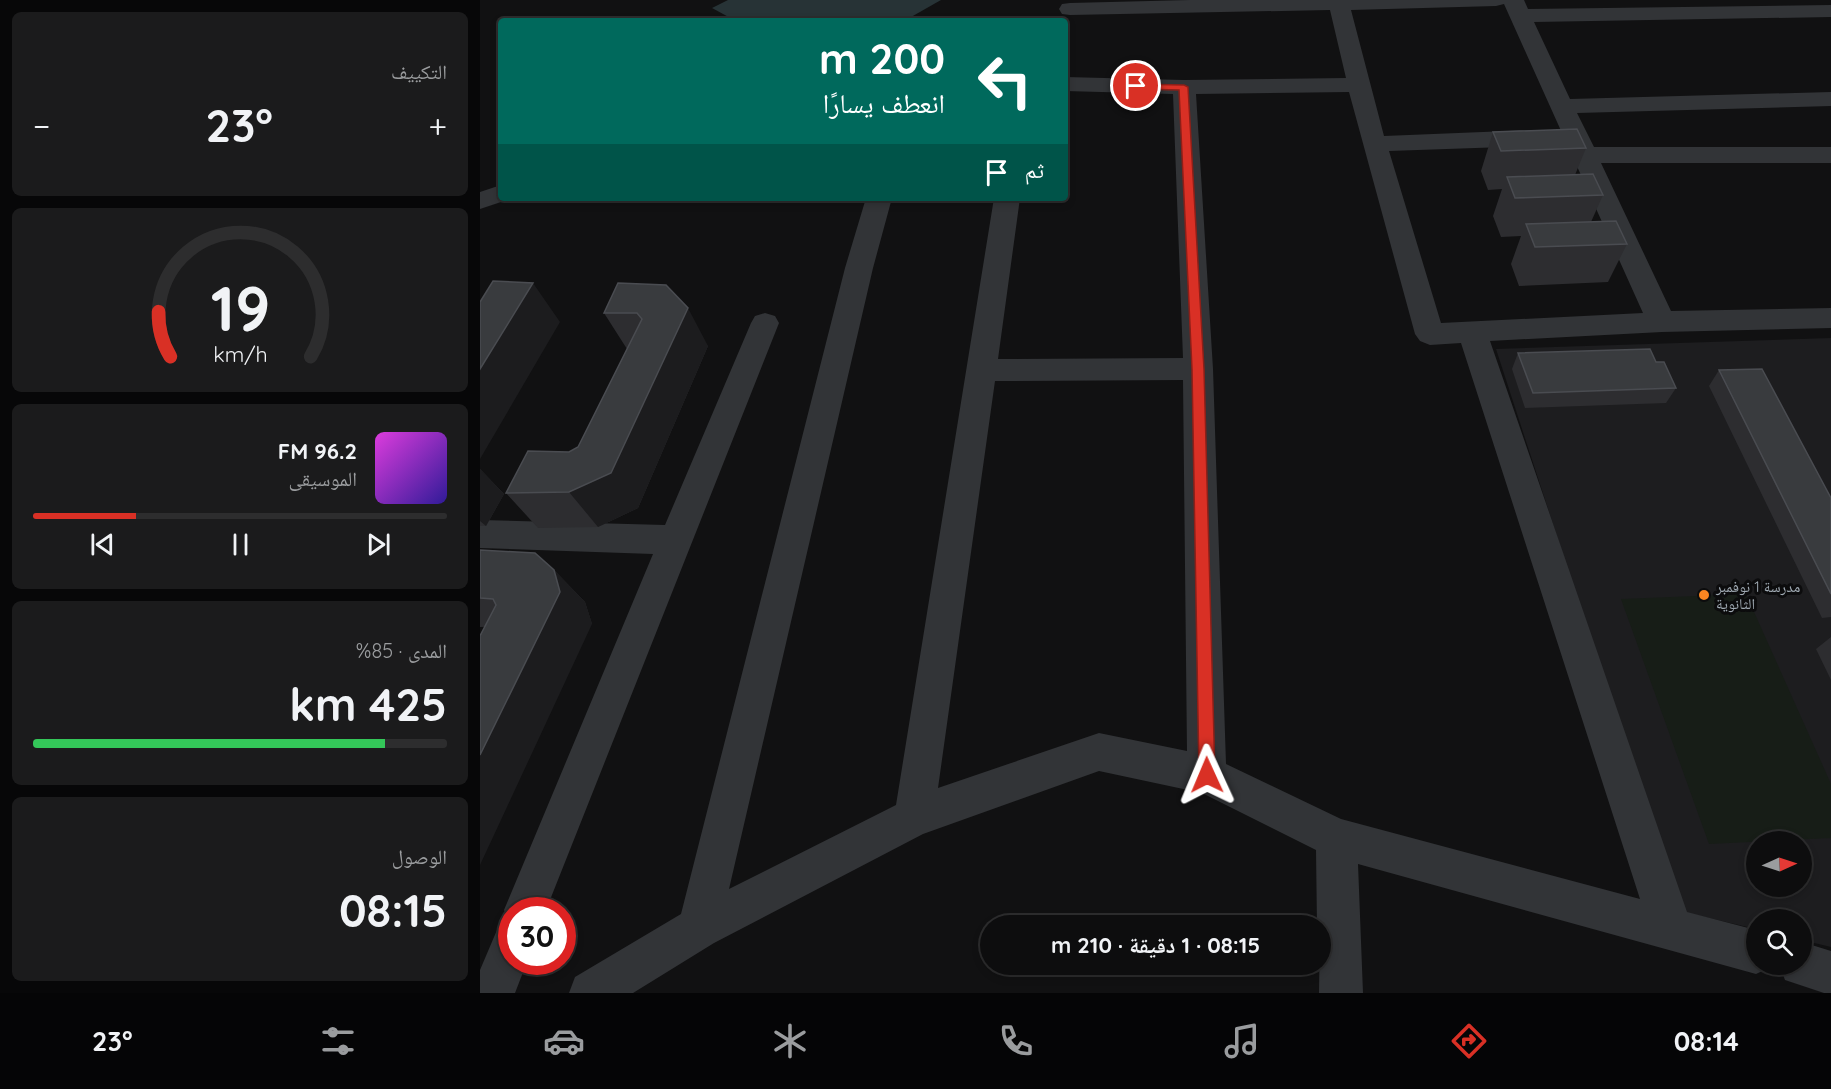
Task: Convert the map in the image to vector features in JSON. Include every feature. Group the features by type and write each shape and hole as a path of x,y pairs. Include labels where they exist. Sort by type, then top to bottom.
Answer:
{"street":[{"path":"1068,10 1204,3 1496,0"},
{"path":"1338,2 1374,144 1430,334 1662,322 1831,318"},
{"path":"1662,322 1517,8 1831,11"},
{"path":"1068,84 1184,87 1359,86"},
{"path":"1184,87 1198,369 1207,775"},
{"path":"1562,106 1831,99"},
{"path":"1374,144 1580,146 1831,155"},
{"path":"480,201 498,194"},
{"path":"699,928 853,291 878,201"},
{"path":"914,817 1007,201"},
{"path":"530,897 765,323"},
{"path":"1472,332 1672,930"},
{"path":"982,370 1198,369"},
{"path":"480,534 677,540"},
{"path":"591,993 699,928 914,817 1099,752 1207,775 1336,838 1746,949"},
{"path":"1336,838 1341,993"},
{"path":"1812,967 1831,973"},
{"path":"493,993 500,975"}],"shaded area":[{"path":"728,0 941,0 909,18 730,18 712,8"},
{"name":"مدرسة 1 نوفمبر الثانوية","path":"1831,338 1831,947 1812,942 1812,909 1746,909 1746,927 1679,911 1496,349"},
{"path":"1746,594 1831,784 1831,838 1812,839 1812,831 1746,831 1746,842 1709,844 1621,599"}],"building":[{"path":"1577,129 1586,148 1501,151 1493,132"},
{"path":"1593,174 1603,195 1515,198 1507,177"},
{"path":"1616,221 1627,244 1535,247 1526,224"},
{"path":"493,281 533,283 480,369 480,302"},
{"path":"618,283 666,285 688,308 611,473 569,492 506,493 528,451 569,452 578,447 642,319 637,313 604,313"},
{"path":"1650,349 1656,362 1664,362 1676,388 1533,393 1518,353"},
{"path":"1762,369 1831,498 1831,594 1719,370"},
{"path":"480,550 535,553 554,570 560,592 480,755 480,636 496,605 493,599 480,598"}],"place":[{"name":"مدرسة 1 نوفمبر الثانوية","path":"1704,595"}],"route":[{"path":"1136,86 1184,87 1198,369 1207,775"}]}
